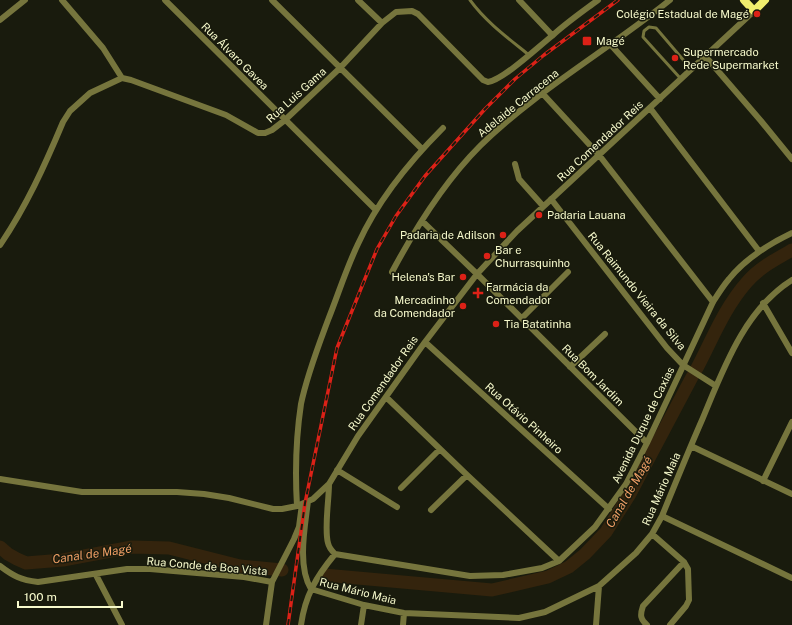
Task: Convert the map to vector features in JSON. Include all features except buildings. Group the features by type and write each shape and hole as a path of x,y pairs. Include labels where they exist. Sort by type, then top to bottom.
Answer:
{"main road":[{"path":"744,0 754,11 765,0"}],"street":[{"path":"0,20 25,0"},
{"path":"0,245 27,203 63,122 70,111 90,93 122,78 103,48 62,0"},
{"name":"Rua Álvaro Gavea","path":"165,0 376,210"},
{"path":"272,0 422,149"},
{"path":"358,0 382,23"},
{"path":"519,0 552,35"},
{"name":"Rua Luis Gama","path":"122,78 141,83 226,116 258,133 265,133 272,130 285,120 340,68 382,23 396,12 406,10 418,14 483,80 488,82 497,79 598,0"},
{"name":"Adelaide Carracena","path":"392,272 422,221 449,182 480,147 517,114 670,0"},
{"name":"Rua Comendador Reis","path":"0,479 82,492 177,492 204,494 229,498 273,509 282,509 302,504 320,493 329,484 358,436 425,342 477,274 517,231 543,206 692,70 754,11"},
{"path":"610,44 660,99"},
{"path":"706,57 792,159"},
{"path":"543,94 599,155 713,302"},
{"path":"650,108 759,252"},
{"path":"311,589 308,583 304,559 302,504 296,481 298,431 302,403 310,368 355,250 376,210 400,175 422,149 443,128"},
{"path":"515,164 519,179 543,206"},
{"name":"Rua Raimundo Vieira da Silva","path":"551,199 654,332 684,365 716,386"},
{"name":"Rua Bom Jardim","path":"422,221 647,443"},
{"name":"Avenida Duque de Caxias","path":"335,554 470,576 503,575 542,568 559,561 595,527 626,484 647,443 713,302 729,278 759,252 792,233"},
{"path":"522,318 568,272"},
{"name":"Rua Mário Maia","path":"311,589 364,605 404,613 519,622 545,612 599,586 636,553 652,534 662,516 716,386 737,343 764,303 782,286 792,280"},
{"path":"764,303 792,353"},
{"path":"570,367 605,334"},
{"name":"Rua Otávio Pinheiro","path":"425,342 609,509"},
{"path":"386,397 559,561"},
{"path":"763,481 792,422"},
{"path":"691,446 792,494"},
{"path":"401,488 440,449"},
{"path":"337,470 398,507"},
{"path":"431,510 467,475"},
{"path":"301,625 305,602 311,589 326,564 335,554 330,549 327,534 329,484"},
{"path":"266,625 272,582 289,550 298,527 302,504"},
{"path":"662,516 792,578"},
{"path":"652,534 684,562 688,569 689,600 686,606 670,625"},
{"path":"647,625 641,619 640,613 643,606 684,562"},
{"name":"Rua Conde de Boa Vista","path":"0,566 14,576 24,580 38,582 127,570 150,569 244,577 272,582"},
{"path":"96,575 122,625"},
{"path":"596,625 599,586"},
{"path":"361,625 364,605"},
{"path":"403,625 404,613"}],"lane":[{"path":"470,0 476,9 492,26 529,55"},
{"path":"682,79 643,37 644,31 650,27 656,28 692,70"}],"waterway":[{"name":"Canal de Magé","path":"696,370 725,313 739,292 757,272 792,250"},
{"name":"Canal de Magé","path":"324,575 492,590 548,577 569,567 585,554 606,532 630,494 692,377"},
{"name":"Canal de Magé","path":"0,547 8,554 26,563 63,560 132,547 169,548 240,566 282,570"}],"railway":[{"path":"288,625 305,503 337,348 377,249 396,216 425,176 485,109 515,79 544,55 618,0"}],"place":[{"name":"Colégio Estadual de Magé","path":"757,14"},
{"name":"Magé","path":"587,41"},
{"name":"Supermercado Rede Supermarket","path":"675,58"},
{"name":"Padaria Lauana","path":"539,215"},
{"name":"Padaria de Adilson","path":"503,235"},
{"name":"Bar e Churrasquinho","path":"487,256"},
{"name":"Helena's Bar","path":"463,277"},
{"name":"Farmácia da Comendador","path":"478,293"},
{"name":"Mercadinho da Comendador","path":"463,306"},
{"name":"Tia Batatinha","path":"496,324"}]}
